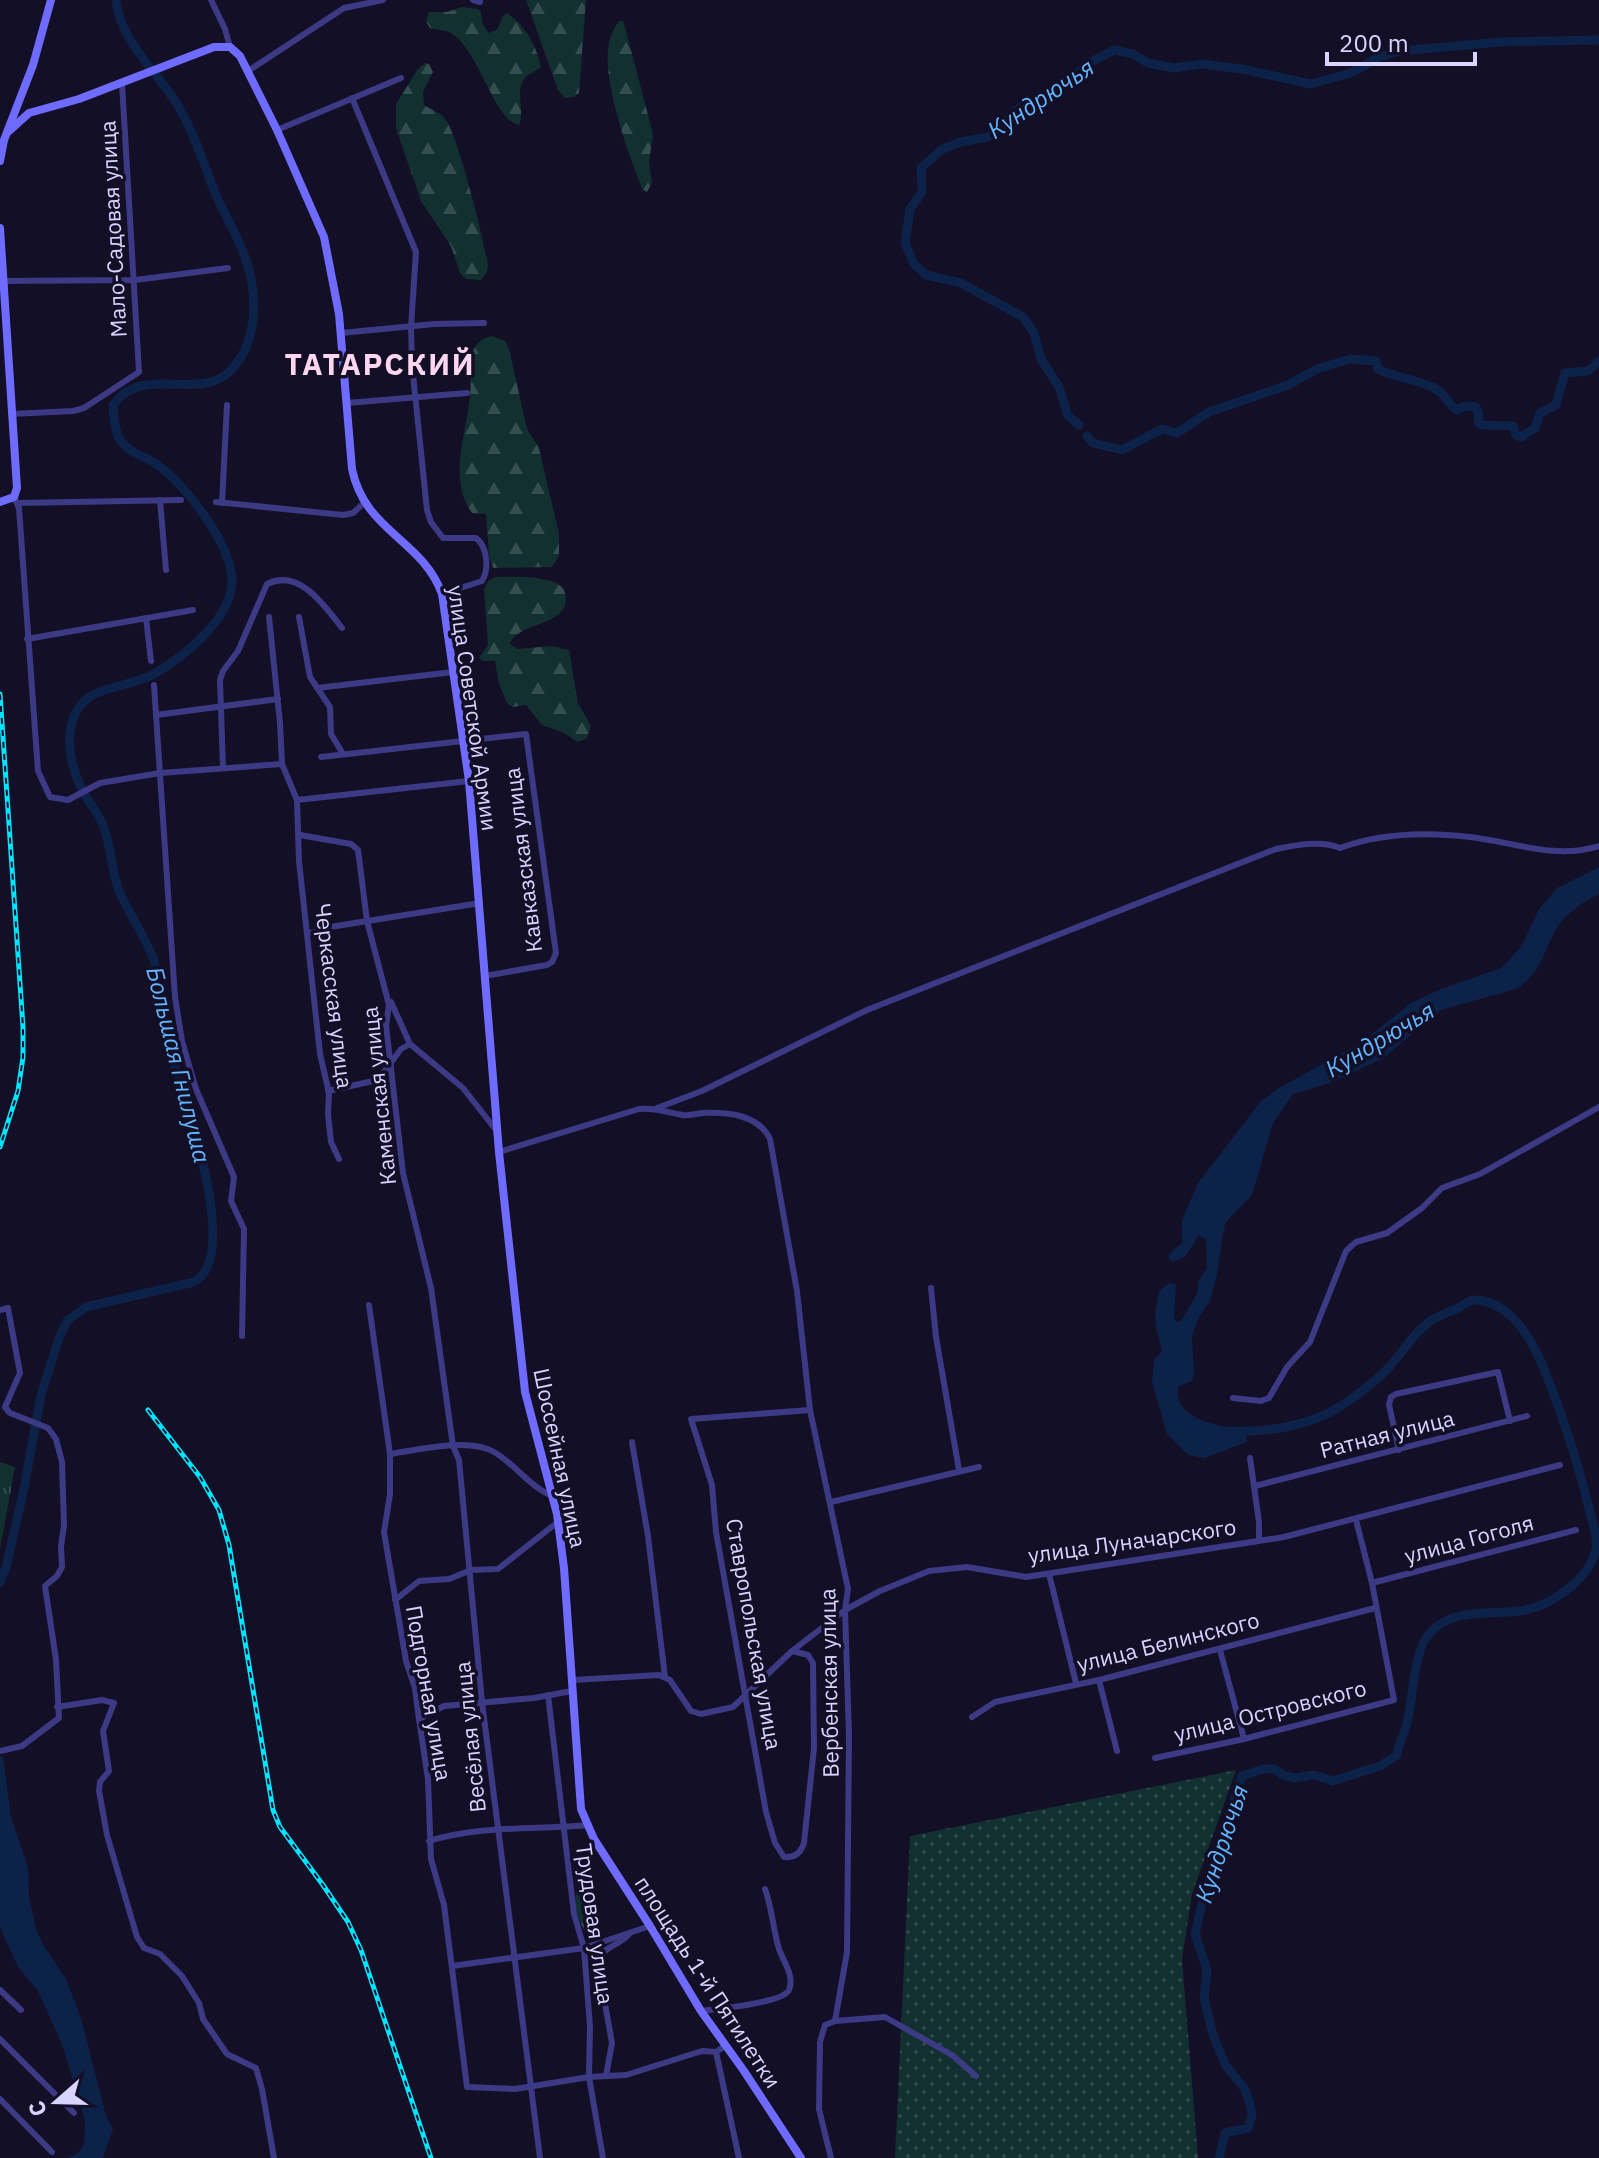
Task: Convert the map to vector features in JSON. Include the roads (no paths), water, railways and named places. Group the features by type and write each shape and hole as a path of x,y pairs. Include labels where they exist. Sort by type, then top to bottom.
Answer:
{"main road":[{"path":"0,161 33,65 51,0"},
{"path":"8,132 29,113 69,103 214,47 230,47"},
{"name":"улица Советской Армии","path":"230,47 240,56 248,71 324,237 334,277 352,469 358,494 432,570 442,594 469,781 494,1098"},
{"path":"20,100 29,113"},
{"path":"0,228 17,488 16,500 0,502"},
{"name":"Шоссейная улица","path":"494,1098 525,1392 558,1522 581,1809 588,1825"},
{"name":"площадь 1-й Пятилетки","path":"588,1825 701,2011 801,2158"}],"street":[{"name":"улица Советской Армии","path":"211,0 230,47"},
{"path":"344,8 348,0"},
{"path":"248,71 344,8 383,0"},
{"path":"277,130 401,78"},
{"name":"Мало-Садовая улица","path":"11,414 84,408 139,372 122,83"},
{"path":"352,98 416,252 411,327 425,496 431,522 443,538 476,538 485,550 484,579 442,594"},
{"path":"2,281 135,280 228,268"},
{"path":"341,333 484,323"},
{"path":"347,403 467,393"},
{"path":"227,405 219,503 343,515 353,513 364,503"},
{"path":"181,500 16,500 38,771 50,797 68,800 100,783 160,773 282,764"},
{"path":"160,500 166,570"},
{"path":"223,768 220,680 238,651 267,584 276,579 301,584 342,628"},
{"path":"27,639 193,610"},
{"name":"Черкасская улица","path":"269,617 282,764 297,800 299,861 320,1054 328,1091 331,1142 339,1159"},
{"path":"299,617 307,666 330,707 331,734 343,754"},
{"path":"146,618 151,661"},
{"path":"317,688 453,672"},
{"path":"154,685 175,997 182,1041 196,1089 234,1177 231,1201 244,1229 242,1336"},
{"path":"156,715 278,699"},
{"name":"Кавказская улица","path":"462,739 526,734 556,953 547,965 485,976"},
{"path":"321,757 462,739"},
{"path":"297,800 469,781"},
{"name":"Каменская улица","path":"300,835 355,846 360,856 367,921 387,995 389,1013 386,1025 403,1173 436,1314"},
{"path":"499,1152 639,1109 657,1108 702,1091 867,1010 1276,849 1317,844 1340,848 1380,836 1469,837 1544,851 1571,852 1599,846"},
{"path":"307,934 480,903"},
{"path":"387,995 410,1044 463,1088 497,1132"},
{"path":"328,1091 378,1080 392,1065 397,1054 410,1044"},
{"path":"1233,1398 1261,1401 1269,1398 1287,1367 1310,1342 1346,1251 1356,1242 1387,1233 1422,1208 1442,1188 1480,1174 1599,1107"},
{"name":"Вербенская улица","path":"657,1108 686,1116 729,1114 749,1119 766,1130 774,1155 797,1291 810,1410 848,1589 845,1610 849,1735 847,1952 835,2021 825,2025 822,2031 820,2055 819,2109 831,2158"},
{"path":"931,1288 936,1337 959,1470"},
{"name":"Подгорная улица","path":"369,1305 390,1454 390,1494 384,1532 428,1779 433,1874 444,1905 467,2087 532,2087"},
{"path":"0,1751 22,1746 58,1721 56,1660 44,1590 62,1567 64,1474 56,1439 48,1428 10,1413 5,1407 20,1373 4,1309"},
{"name":"Весёлая улица","path":"436,1314 453,1446 459,1460 482,1702 540,2158"},
{"path":"1399,1450 1389,1405 1391,1397 1396,1394 1498,1372 1510,1421"},
{"name":"Ставропольская улица","path":"792,1651 812,1659 814,1748 806,1836 803,1847 789,1858 781,1855 766,1812 716,1532 714,1497 691,1419 810,1410"},
{"name":"Ратная улица","path":"1255,1486 1527,1416"},
{"path":"573,1680 643,1675 665,1677 648,1536 632,1442"},
{"path":"390,1454 453,1446 477,1447 494,1452 544,1493 553,1496"},
{"path":"1250,1458 1259,1540"},
{"name":"улица Луначарского","path":"665,1677 687,1708 695,1713 727,1710 792,1651 845,1610 907,1580 940,1569 979,1568 1026,1577 1284,1537 1560,1465"},
{"path":"831,1502 979,1467"},
{"path":"1356,1520 1375,1608"},
{"path":"395,1600 419,1581 449,1579 471,1570 498,1569 558,1522"},
{"name":"улица Гоголя","path":"1372,1583 1576,1530"},
{"path":"1049,1574 1076,1683"},
{"name":"улица Белинского","path":"972,1717 995,1702 1099,1680 1375,1608"},
{"name":"улица Островского","path":"1155,1758 1244,1739 1394,1700 1375,1608"},
{"path":"1220,1650 1244,1739"},
{"path":"1099,1680 1117,1751"},
{"path":"419,1719 444,1706 572,1691"},
{"name":"Трудовая улица","path":"548,1695 574,1914 584,1948 590,2027 589,2077 603,2158"},
{"path":"57,1707 107,1700 114,1703 103,1731 109,1771 100,1782 99,1791 107,1835 137,1937 144,1948 160,1954 182,1976 199,2003 203,2019 227,2054 256,2068 274,2158"},
{"path":"429,1841 498,1829 588,1825"},
{"path":"701,2011 774,1999 787,1993 789,1970 780,1949 765,1889"},
{"path":"452,1966 584,1948 650,1926"},
{"path":"606,2076 612,2043 597,1959 602,1952 623,1941 629,1934"},
{"path":"0,1990 21,2010"},
{"path":"835,2021 885,2017 952,2055 976,2076"},
{"path":"0,2039 74,2113"},
{"path":"532,2087 589,2077 635,2074 702,2051 716,2052 725,2046"},
{"name":"площадь 1-й Пятилетки","path":"716,2052 739,2158"},
{"path":"0,2099 52,2152"}],"water":[{"path":"1599,867 1599,894 1563,920 1536,970 1525,983 1516,989 1441,1010 1382,1059 1330,1083 1293,1094 1273,1123 1252,1195 1225,1223 1210,1301 1199,1317 1192,1336 1194,1376 1192,1381 1178,1387 1183,1407 1191,1415 1213,1424 1246,1427 1247,1442 1205,1458 1188,1455 1167,1434 1152,1382 1154,1360 1162,1351 1155,1313 1159,1291 1169,1283 1176,1284 1174,1319 1181,1321 1198,1292 1198,1282 1207,1268 1206,1240 1199,1235 1185,1257 1173,1262 1169,1259 1169,1254 1182,1243 1182,1220 1198,1183 1261,1101 1362,1042 1411,1003 1501,968 1521,947 1539,909 1557,888"},
{"path":"0,1756 3,1757 11,1817 28,1867 29,1896 36,1929 66,1979 82,2021 106,2116 113,2129 103,2158 68,2158 78,2153 84,2144 85,2122 63,2047 38,1991 18,1967 0,1927"}],"waterway":[{"name":"Большая Гнилуша","path":"0,1582 24,1488 41,1395 67,1321 86,1307 194,1282 208,1265 213,1237 203,1162 164,1029 156,966 117,885 102,823 77,777 70,752 70,735 76,713 83,702 104,690 152,675 191,648 214,623 230,596 230,567 205,516 167,472 120,440 113,405 124,393 139,387 208,383 231,370 240,359 251,332 253,288 243,251 188,124 169,91 124,29 116,0"},
{"name":"Кундрючья","path":"1079,425 1068,416 1059,387 1041,359 1034,333 1023,317 961,283 926,275 914,264 905,243 910,209 922,192 921,168 941,150 960,142 988,137 1021,106 1054,92 1091,62 1114,50 1133,54 1148,63 1174,68 1202,64 1311,84 1351,73 1379,57 1400,51 1501,42 1599,40"},
{"name":"Кундрючья","path":"1087,436 1093,443 1122,450 1162,429 1177,433 1209,412 1288,385 1317,369 1350,359 1376,361 1378,369 1438,390 1457,410 1465,406 1476,407 1478,422 1482,425 1513,426 1516,435 1521,437 1535,428 1540,413 1556,405 1565,373 1588,371 1599,361"},
{"name":"Кундрючья","path":"1219,2158 1225,2133 1248,2128 1252,2115 1244,2088 1226,2066 1213,2035 1204,1998 1207,1970 1195,1934 1204,1896 1224,1851 1227,1820 1242,1776 1274,1769 1294,1778 1315,1775 1333,1781 1380,1766 1397,1755 1406,1727 1420,1652 1429,1634 1439,1625 1460,1616 1520,1611 1543,1604 1577,1581 1592,1559 1596,1544 1576,1460 1541,1362 1520,1326 1489,1302 1472,1300 1432,1320 1381,1376 1329,1413 1290,1426 1236,1431"}],"railway":[{"path":"0,694 23,1027 18,1091 0,1147"},
{"path":"148,1410 200,1477 219,1510 229,1545 273,1810 280,1827 348,1922 361,1950 431,2158"}],"district":[{"name":"ТАТАРСКИЙ","path":"380,365"}]}
